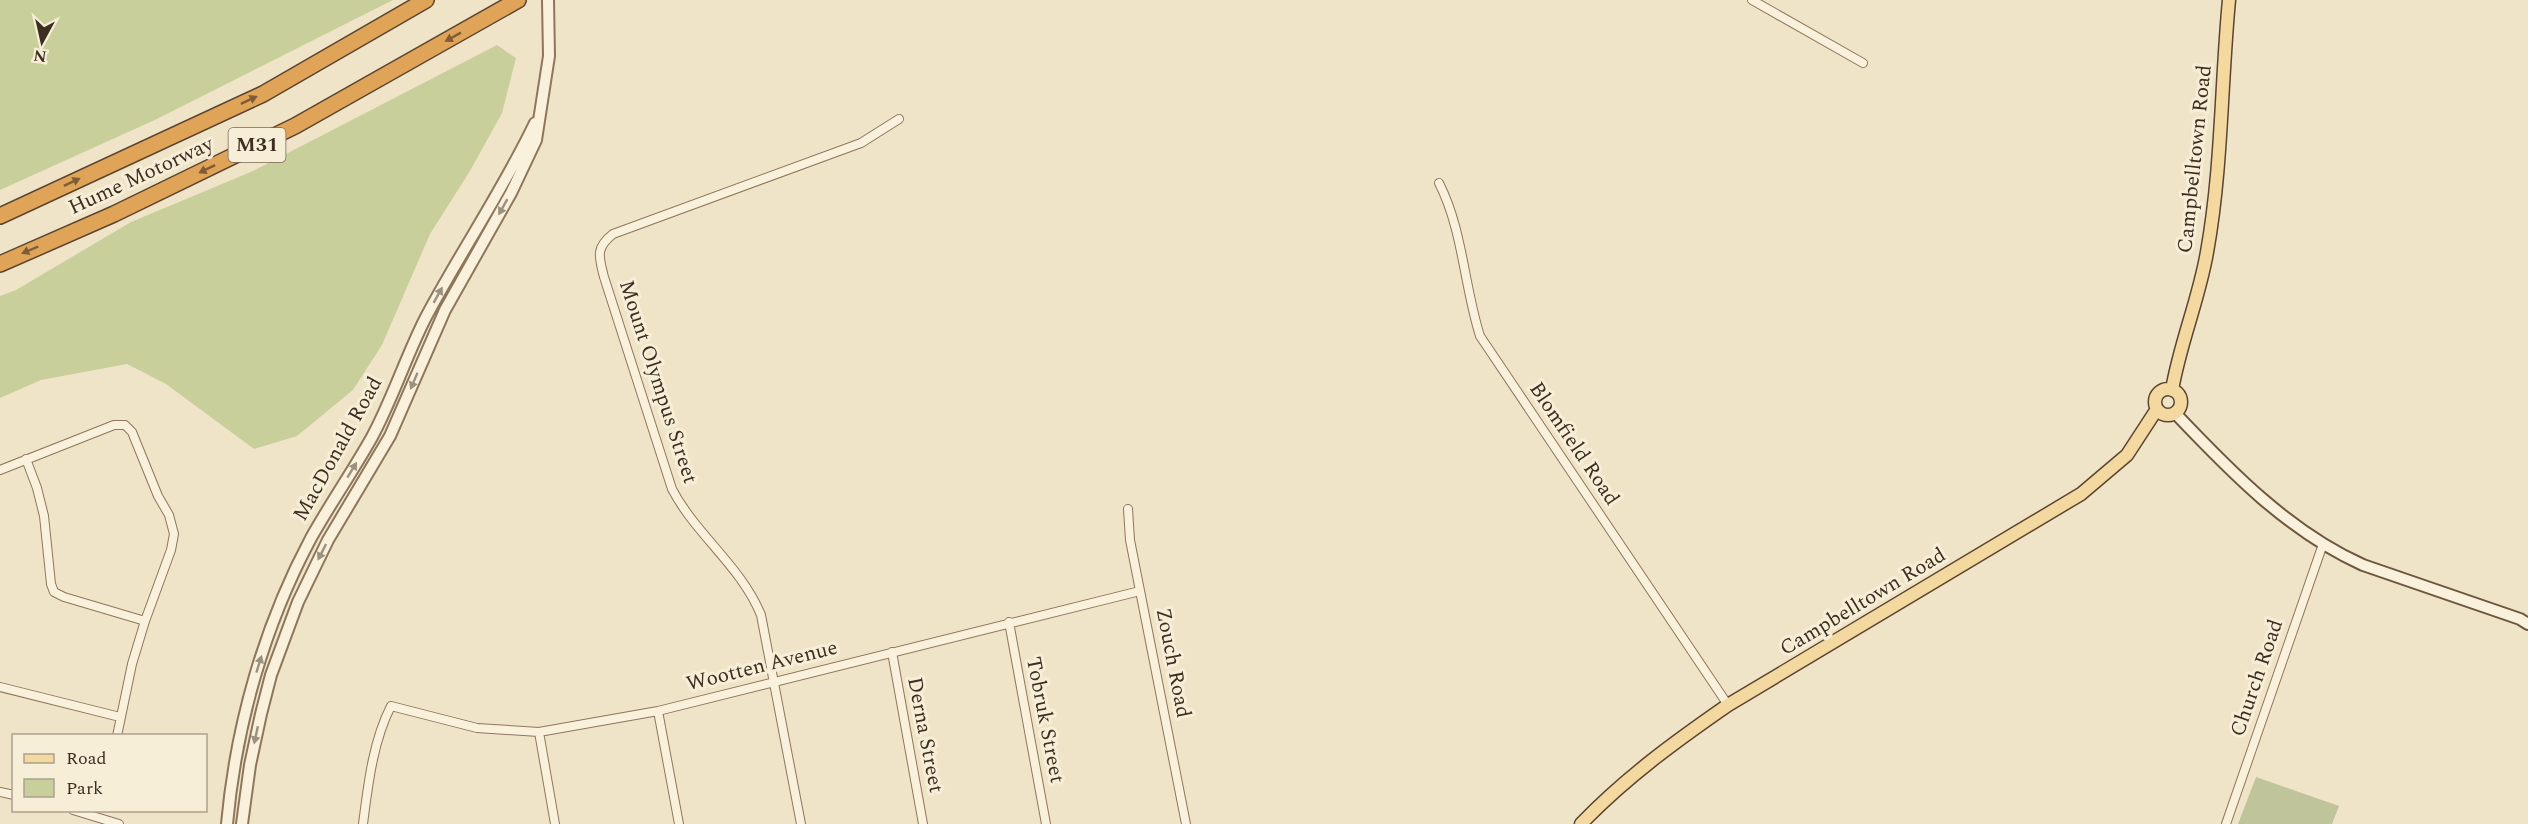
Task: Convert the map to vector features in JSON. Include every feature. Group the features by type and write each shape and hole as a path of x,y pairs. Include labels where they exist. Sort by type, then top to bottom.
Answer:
{"highway":[{"name":"Hume Motorway","path":"0,216 262,94 426,0"},
{"name":"Hume Motorway","path":"0,264 114,214 295,126 518,0"}],"main road":[{"name":"Campbelltown Road","path":"2172,390 2176,365 2199,292 2212,219 2229,0"},
{"path":"2172,390 2182,401 2180,409 2175,413 2168,415 2157,410 2155,401 2160,392 2172,390"},
{"name":"Campbelltown Road","path":"1581,824 1598,806 1672,743 1728,705 2081,494 2127,455 2157,410"}],"street":[{"name":"MacDonald Road","path":"242,824 250,765 261,714 281,647 298,602 328,540 390,436 445,310 536,140 549,56 548,0"},
{"path":"1752,0 1863,63"},
{"name":"MacDonald Road","path":"227,824 245,714 267,640 289,584 311,538 383,416 425,319 519,157 539,114"},
{"name":"Mount Olympus Street","path":"801,824 761,615 753,595 691,519 672,489 604,277 600,249 613,234 861,143 899,119"},
{"name":"Blomfield Road","path":"1439,183 1450,204 1472,312 1480,336 1728,705"},
{"path":"2175,413 2268,503 2323,544 2363,565 2520,619 2528,624"},
{"path":"0,470 114,425 125,425 129,428 158,496 169,515 174,534 171,550 145,621 117,734"},
{"path":"26,459 41,501 54,592 145,621"},
{"name":"Zouch Road","path":"1128,509 1130,540 1186,824"},
{"name":"Church Road","path":"2226,824 2323,544"},
{"name":"Wootten Avenue","path":"363,824 373,764 384,720 391,706 477,728 539,732 658,711 1140,591"},
{"name":"Tobruk Street","path":"1009,622 1046,824"},
{"name":"Derna Street","path":"892,652 923,824"},
{"path":"0,687 120,717"},
{"path":"658,711 679,824"},
{"path":"539,732 555,824"},
{"path":"78,812 119,824"}],"green space":[{"path":"0,0 393,0 157,119 0,190"},
{"path":"497,45 516,58 502,113 470,171 430,234 382,345 353,390 297,436 254,449 166,384 127,364 41,380 0,398 0,296 16,290 131,222 253,171"},
{"path":"2256,777 2339,806 2332,824 2238,824"}]}
